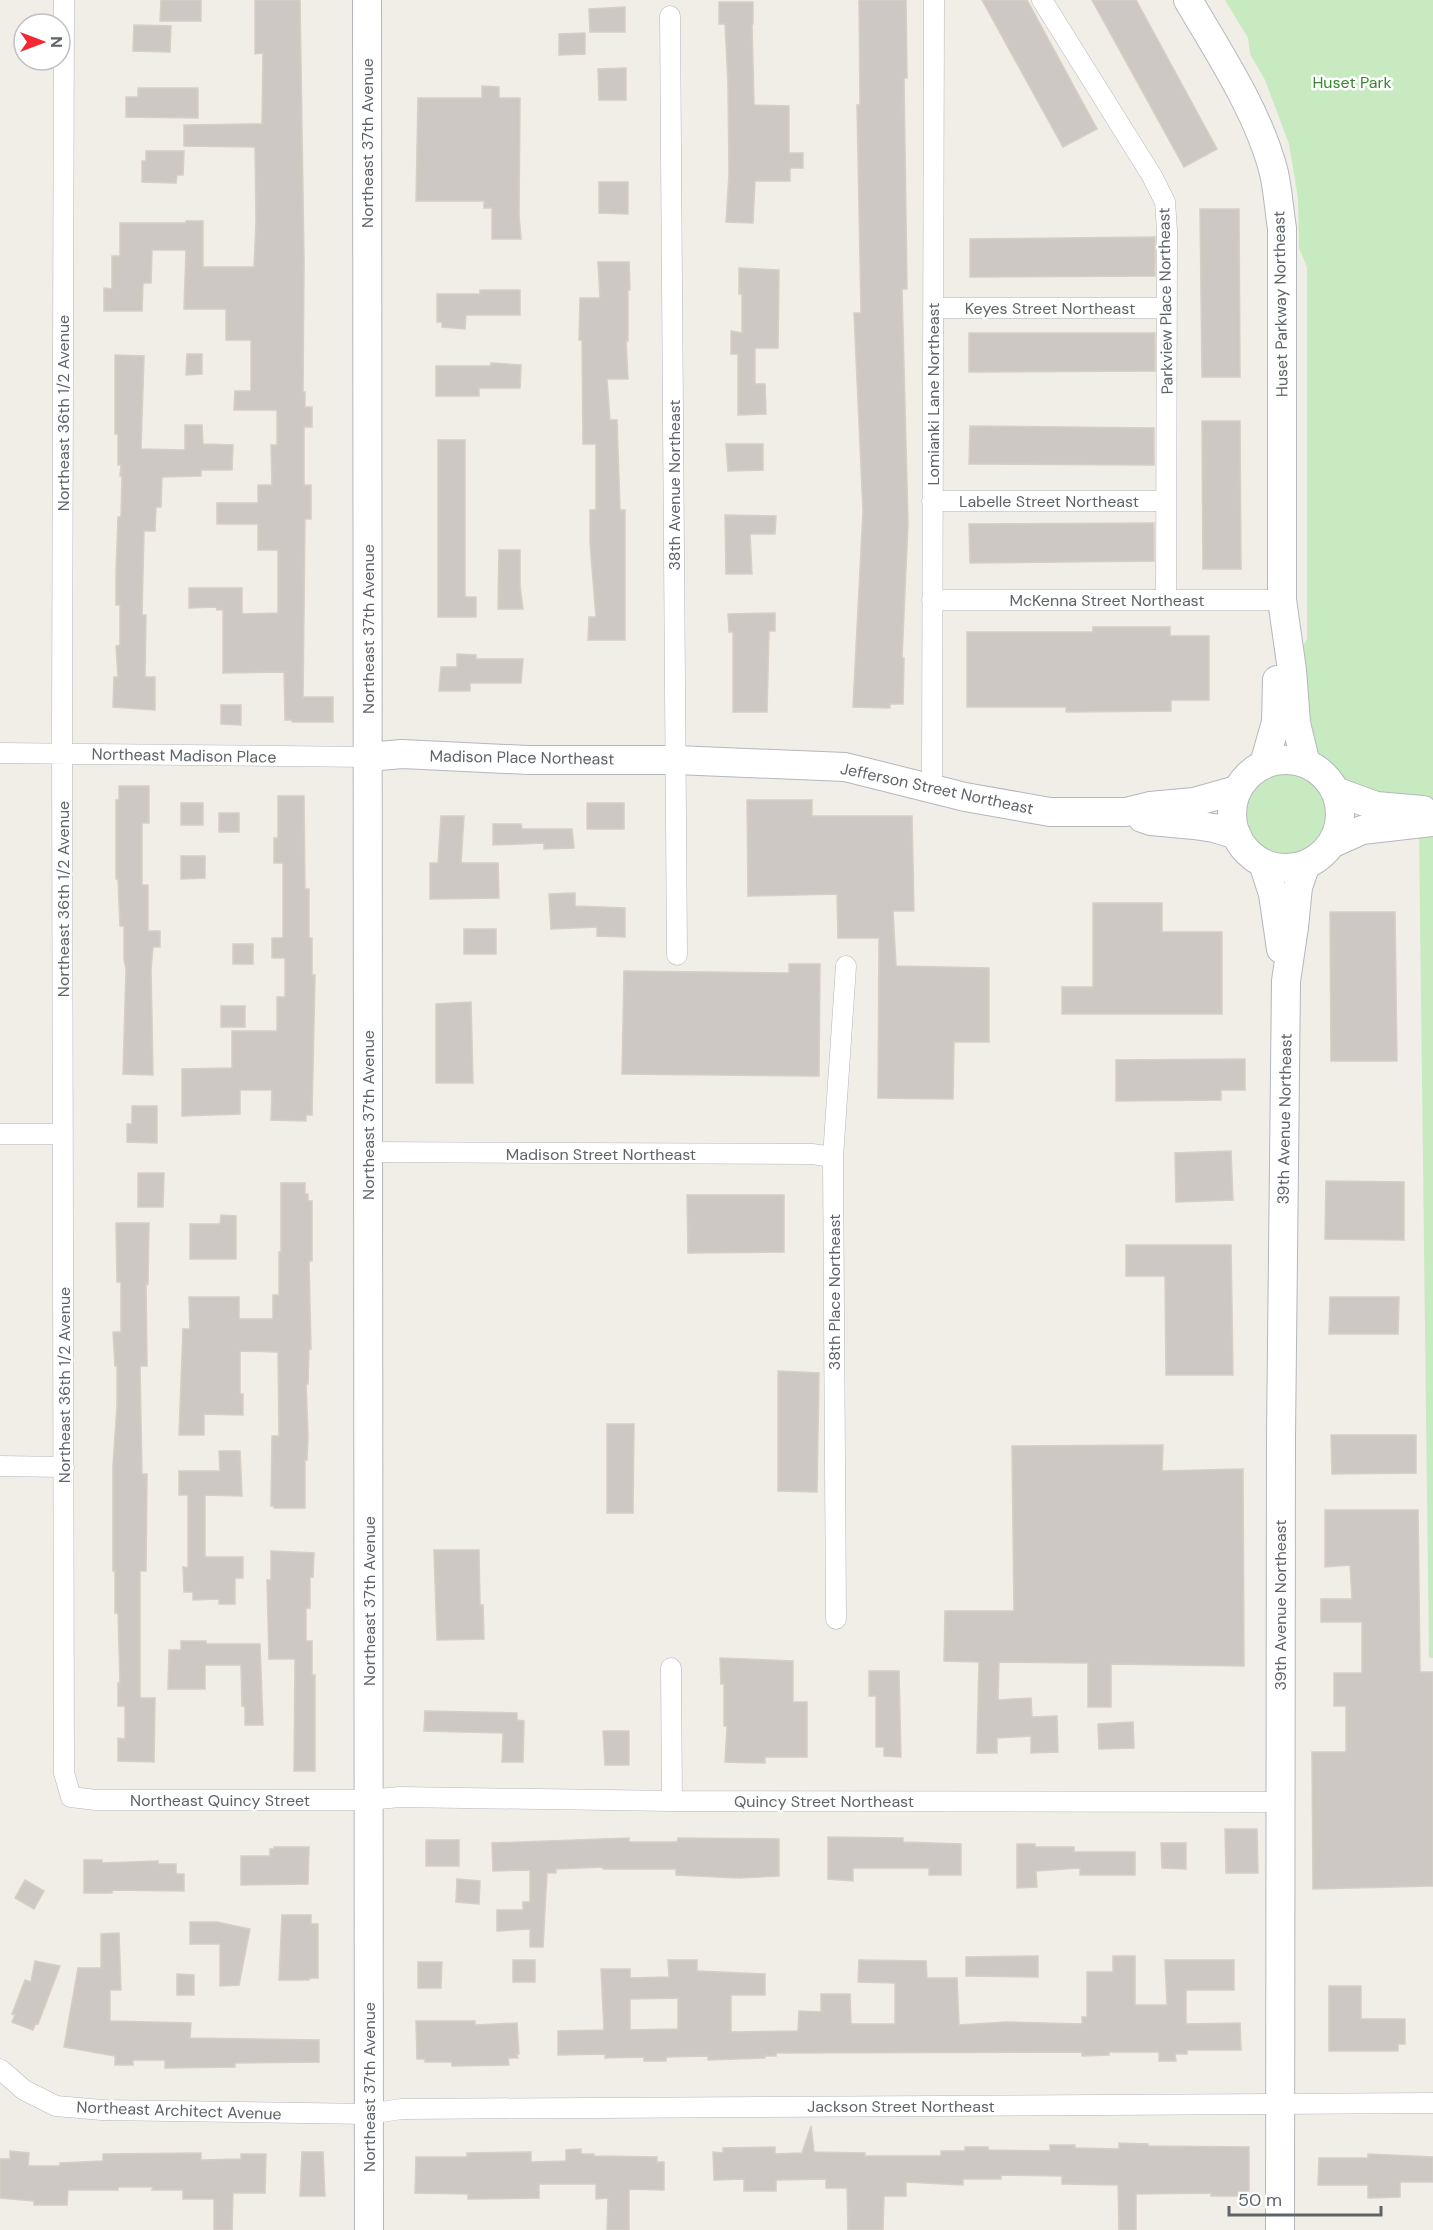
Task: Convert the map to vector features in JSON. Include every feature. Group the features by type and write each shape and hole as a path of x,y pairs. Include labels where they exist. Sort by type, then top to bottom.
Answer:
{"street":[{"name":"Northeast 36th 1/2 Avenue","path":"64,0 62,754 64,1773 70,1797"},
{"name":"Northeast 37th Avenue","path":"367,0 369,2230"},
{"name":"Lomianki Lane Northeast","path":"932,788 934,0"},
{"name":"Parkview Place Northeast","path":"1042,0 1152,176 1165,202 1167,231 1166,600"},
{"name":"Huset Parkway Northeast","path":"1188,0 1253,116 1274,173 1282,228 1282,600 1292,669 1296,723 1306,764"},
{"name":"38th Avenue Northeast","path":"670,16 677,955"},
{"name":"Keyes Street Northeast","path":"933,308 1167,308"},
{"name":"Labelle Street Northeast","path":"932,501 1166,501"},
{"name":"McKenna Street Northeast","path":"932,600 1282,600"},
{"name":"Huset Parkway Northeast","path":"1264,764 1276,722 1278,669 1286,628"},
{"name":"Northeast Madison Place","path":"0,753 368,757"},
{"name":"Madison Place Northeast","path":"368,757 402,754 528,760 676,760"},
{"name":"Jefferson Street Northeast","path":"676,760 844,767 964,796 1050,812 1126,812 1150,806 1194,802 1237,790"},
{"path":"1278,760 1292,760 1306,764 1318,770 1328,779 1335,791 1339,808 1338,827 1331,843 1320,856 1306,864 1291,868 1263,863 1251,855 1237,835 1232,821 1232,807 1237,790 1252,772 1264,764 1278,760"},
{"path":"1335,791 1376,806 1413,808 1433,813"},
{"name":"Jefferson Street Northeast","path":"1126,812 1151,821 1214,828 1237,835"},
{"path":"1331,843 1362,830 1433,822"},
{"name":"39th Avenue Northeast","path":"1263,863 1273,894 1286,981"},
{"name":"39th Avenue Northeast","path":"1280,2230 1281,1436 1286,981 1298,887 1306,864"},
{"name":"38th Place Northeast","path":"836,1619 833,1157 846,966"},
{"path":"0,1134 63,1134"},
{"name":"Madison Street Northeast","path":"368,1152 812,1154 833,1157"},
{"path":"0,1466 64,1467"},
{"path":"672,1668 672,1801"},
{"name":"Northeast Quincy Street","path":"70,1797 96,1800 369,1800"},
{"name":"Quincy Street Northeast","path":"369,1800 399,1797 672,1801 1280,1802"},
{"name":"Northeast Architect Avenue","path":"0,2069 24,2090 56,2106 102,2110 369,2114"},
{"name":"Jackson Street Northeast","path":"369,2114 413,2109 1433,2103"}],"green space":[{"name":"Huset Park","path":"1225,0 1433,0 1433,801 1372,797 1338,784 1321,759 1308,730 1300,651 1307,639 1307,267 1299,248 1298,198 1289,144 1265,80 1250,54 1248,38"},
{"path":"1285,772 1310,779 1322,791 1329,816 1322,841 1310,853 1285,860 1260,853 1248,841 1241,816 1248,791 1260,779"},
{"path":"1419,832 1433,834 1433,1658 1429,1658"}],"building":[{"path":"161,0 201,0 201,21 160,21"},
{"path":"255,0 300,0 304,261 303,392 305,392 305,407 312,407 312,427 304,427 304,485 311,485 311,519 305,519 303,697 333,697 333,722 285,720 284,672 223,673 223,610 217,610 216,607 189,608 189,588 242,588 242,614 278,613 278,550 258,550 258,524 217,524 217,503 258,503 258,485 272,485 271,445 277,445 277,410 234,410 235,391 251,391 251,340 226,340 226,309 184,309 186,250 152,250 151,283 143,283 142,311 104,311 104,288 112,289 112,256 120,256 120,223 203,221 203,267 254,267 255,147 184,146 184,125 262,124 263,53 255,54"},
{"path":"859,0 906,0 907,78 904,78 907,289 902,289 908,523 902,658 904,658 903,704 890,704 890,708 853,707 863,511 854,313 861,313 857,105 860,105"},
{"path":"982,0 1027,0 1097,129 1063,147"},
{"path":"1092,0 1136,0 1217,149 1184,167"},
{"path":"719,2 753,2 754,105 789,106 789,153 803,153 803,168 790,168 790,181 755,181 753,223 726,222 729,174 728,83 725,24 719,24"},
{"path":"625,7 625,32 590,32 589,9"},
{"path":"134,25 171,26 170,52 133,51"},
{"path":"585,33 585,54 559,55 559,34"},
{"path":"626,68 626,100 599,100 598,69"},
{"path":"482,86 499,87 499,98 520,98 519,216 521,239 492,239 492,208 484,208 484,201 416,201 418,98 482,98"},
{"path":"138,88 198,88 198,118 126,117 126,97 138,97"},
{"path":"146,151 184,151 183,175 177,175 176,183 142,182 142,161 146,161"},
{"path":"599,182 628,182 628,214 599,213"},
{"path":"1200,209 1239,209 1240,377 1202,377"},
{"path":"1155,237 1155,276 970,277 970,239"},
{"path":"598,262 629,262 630,290 628,290 628,341 626,341 628,379 607,379 610,420 617,420 620,510 625,510 625,640 588,640 589,617 596,617 590,543 590,510 596,510 596,444 583,444 582,340 579,340 580,298 600,298"},
{"path":"739,268 779,270 778,348 755,348 755,384 765,384 766,414 738,415 738,354 731,354 731,331 742,333"},
{"path":"480,290 520,290 520,315 466,315 465,329 442,327 442,322 437,322 437,294 480,294"},
{"path":"969,333 1155,333 1155,371 969,372"},
{"path":"187,354 202,354 202,374 186,375"},
{"path":"115,355 144,356 141,449 185,450 185,425 202,425 203,444 233,445 232,470 201,470 201,476 162,477 161,507 156,507 155,531 144,531 142,615 146,615 145,677 155,677 155,710 113,707 114,677 118,677 116,646 120,645 120,605 116,605 116,573 122,476 120,476 121,465 118,465 118,434 115,434"},
{"path":"491,363 521,365 520,388 479,388 479,396 436,396 436,366 491,366"},
{"path":"1202,421 1240,421 1241,569 1203,569"},
{"path":"970,426 1154,428 1154,465 969,464"},
{"path":"438,440 465,440 465,597 476,597 476,617 438,617"},
{"path":"726,444 763,444 763,470 728,471"},
{"path":"725,515 776,516 775,534 750,534 752,574 726,574"},
{"path":"1154,523 1154,561 970,563 969,524"},
{"path":"499,550 520,550 520,586 523,609 498,609"},
{"path":"775,613 775,631 769,631 767,712 733,712 733,632 729,632 728,614"},
{"path":"1093,627 1170,627 1170,636 1209,636 1209,700 1171,700 1171,711 1066,712 1066,707 967,707 967,632 1093,632"},
{"path":"457,654 476,655 476,659 523,659 521,683 470,683 470,691 439,691 441,667 457,667"},
{"path":"221,705 241,705 241,725 221,724"},
{"path":"119,786 149,786 149,823 142,823 142,885 148,885 148,931 160,931 160,947 153,947 151,969 153,1075 123,1074 126,969 124,926 120,926 118,879 116,879 116,800 119,800"},
{"path":"278,796 304,796 305,889 309,889 309,938 312,938 312,975 315,975 312,1115 306,1115 306,1121 271,1120 272,1090 240,1090 240,1114 182,1116 182,1069 232,1068 232,1031 277,1031 277,997 285,997 285,958 272,958 272,938 283,938 283,863 274,863 274,838 278,838"},
{"path":"747,800 812,800 812,816 912,816 914,911 893,911 896,966 989,968 989,1042 954,1042 953,1099 878,1098 879,938 838,938 837,894 748,896"},
{"path":"181,803 203,803 203,825 181,825"},
{"path":"587,803 624,803 624,829 587,829"},
{"path":"219,813 239,813 239,832 219,832"},
{"path":"441,816 464,816 461,863 498,863 499,898 430,899 430,863 438,863"},
{"path":"493,824 521,824 522,829 572,829 574,848 544,849 544,843 493,845"},
{"path":"181,856 205,856 205,878 181,879"},
{"path":"575,893 575,906 625,908 625,937 597,936 597,927 551,929 549,894"},
{"path":"1093,903 1162,903 1162,932 1222,932 1222,1014 1062,1014 1062,987 1093,987"},
{"path":"1330,912 1395,912 1397,1061 1331,1061"},
{"path":"464,929 496,929 496,954 464,954"},
{"path":"233,944 253,944 253,964 233,964"},
{"path":"789,964 820,964 819,1076 622,1074 624,971 789,973"},
{"path":"471,1002 473,1083 436,1083 436,1004"},
{"path":"221,1006 245,1006 245,1027 221,1027"},
{"path":"1245,1059 1245,1090 1221,1090 1221,1100 1116,1101 1116,1060"},
{"path":"132,1106 157,1106 157,1143 127,1142 127,1124 132,1124"},
{"path":"1231,1151 1233,1200 1176,1202 1175,1153"},
{"path":"138,1173 164,1173 163,1207 138,1207"},
{"path":"1326,1181 1404,1182 1404,1240 1325,1239"},
{"path":"281,1183 305,1183 305,1194 308,1194 308,1201 312,1201 312,1261 309,1261 311,1349 309,1349 308,1384 306,1384 308,1436 307,1460 305,1460 305,1508 274,1508 271,1506 272,1436 279,1436 278,1352 240,1351 240,1394 243,1394 243,1415 204,1414 204,1435 179,1435 183,1329 190,1329 189,1297 239,1297 239,1319 273,1319 273,1295 279,1295"},
{"path":"687,1195 784,1195 784,1252 688,1253"},
{"path":"221,1215 236,1216 236,1259 190,1259 190,1224 220,1224"},
{"path":"116,1223 149,1223 148,1284 146,1283 147,1366 140,1366 142,1474 147,1474 146,1571 140,1571 140,1698 155,1698 154,1762 118,1761 118,1738 125,1739 125,1706 118,1706 118,1683 120,1683 118,1613 115,1613 115,1571 113,1571 113,1465 117,1366 115,1366 113,1332 121,1332 121,1282 117,1282"},
{"path":"1126,1245 1231,1245 1233,1375 1166,1375 1165,1276 1126,1276"},
{"path":"1330,1297 1399,1297 1398,1334 1329,1334"},
{"path":"778,1371 819,1373 817,1492 778,1491"},
{"path":"607,1424 634,1424 633,1513 607,1513"},
{"path":"1331,1435 1416,1435 1416,1473 1332,1474"},
{"path":"1163,1445 1162,1471 1243,1469 1244,1666 1111,1664 1111,1707 1088,1707 1088,1663 999,1662 998,1700 1031,1698 1032,1717 1057,1716 1058,1752 1031,1753 1031,1736 997,1738 997,1753 977,1753 979,1662 944,1661 945,1611 1014,1611 1012,1446"},
{"path":"219,1451 240,1451 242,1496 205,1495 205,1557 243,1557 243,1578 235,1578 235,1604 219,1604 219,1599 193,1600 193,1592 184,1592 183,1567 188,1568 188,1495 179,1495 179,1471 220,1471"},
{"path":"1325,1510 1418,1510 1420,1672 1433,1672 1433,1886 1313,1889 1312,1752 1346,1752 1346,1706 1334,1706 1334,1673 1362,1673 1362,1622 1321,1622 1321,1599 1352,1599 1350,1565 1325,1567"},
{"path":"434,1550 479,1550 480,1605 483,1605 484,1639 437,1640"},
{"path":"271,1551 314,1553 313,1577 310,1577 310,1608 306,1608 306,1641 312,1641 312,1675 315,1675 315,1771 294,1771 295,1659 269,1659 267,1580 271,1580"},
{"path":"181,1641 206,1641 206,1644 260,1644 263,1725 245,1725 241,1665 205,1665 205,1689 168,1689 169,1650 181,1650"},
{"path":"720,1658 793,1661 793,1702 807,1702 807,1757 765,1757 765,1763 725,1762 727,1726 724,1726 724,1684 721,1684"},
{"path":"869,1671 899,1671 901,1757 884,1756 884,1747 876,1747 876,1696 869,1696"},
{"path":"425,1711 517,1713 517,1720 524,1721 523,1762 502,1762 503,1733 424,1731"},
{"path":"1133,1722 1134,1748 1099,1749 1098,1724"},
{"path":"603,1731 629,1731 629,1765 605,1765"},
{"path":"1225,1829 1257,1829 1258,1873 1226,1873"},
{"path":"828,1837 903,1838 903,1842 961,1844 961,1875 929,1875 929,1868 853,1868 853,1881 828,1879"},
{"path":"629,1838 629,1842 677,1842 678,1838 779,1839 779,1876 739,1878 676,1875 676,1869 603,1869 603,1867 556,1869 556,1873 547,1873 543,1947 530,1947 530,1929 497,1931 497,1910 523,1910 523,1902 530,1902 530,1870 493,1871 492,1843"},
{"path":"426,1840 459,1840 459,1866 426,1866"},
{"path":"1161,1843 1186,1843 1186,1869 1162,1868"},
{"path":"1017,1844 1035,1844 1035,1847 1074,1847 1074,1852 1135,1852 1135,1875 1080,1875 1080,1868 1036,1871 1037,1887 1017,1888"},
{"path":"309,1847 308,1884 241,1885 241,1856 270,1856 270,1849"},
{"path":"84,1860 102,1860 102,1863 158,1861 158,1864 176,1864 176,1874 184,1874 184,1891 112,1890 112,1893 84,1893"},
{"path":"457,1879 480,1881 479,1904 456,1902"},
{"path":"25,1880 44,1891 34,1909 15,1898"},
{"path":"282,1915 311,1915 311,1924 318,1924 318,1978 279,1980"},
{"path":"190,1922 217,1922 250,1929 239,1985 220,1986 220,1944 190,1944"},
{"path":"119,1933 121,1990 110,1990 110,2021 191,2023 190,2038 319,2040 319,2062 235,2063 235,2067 165,2068 165,2060 133,2060 133,2065 115,2065 115,2056 64,2047 78,1968 101,1968 101,1934"},
{"path":"1038,1956 1038,1977 966,1976 966,1957"},
{"path":"1113,1956 1135,1956 1135,2005 1167,2005 1165,1960 1234,1960 1234,1990 1186,1990 1186,2024 1240,2023 1241,2050 1187,2050 1187,2054 1175,2054 1176,2061 1159,2061 1159,2052 1109,2052 1109,2055 1082,2056 1082,2052 776,2053 776,2056 765,2056 765,2058 708,2060 708,2056 666,2057 666,2061 644,2061 644,2057 605,2058 605,2054 558,2055 558,2031 604,2030 601,1969 630,1969 630,1978 669,1977 668,1960 697,1960 697,1971 765,1974 765,1995 731,1995 731,2032 798,2031 799,2011 821,2012 821,1994 850,1994 851,2024 895,2024 895,1983 858,1982 859,1960 926,1961 927,1978 957,1978 959,2025 1006,2022 1082,2024 1082,2017 1087,2017 1087,1972 1113,1972","holes":["678,1998 678,2029 630,2030 630,1999"]},
{"path":"513,1960 535,1960 535,1982 513,1982"},
{"path":"35,1961 60,1966 38,2024 36,2023 33,2030 12,2022 15,2015 12,2014 25,1980 31,1982"},
{"path":"418,1962 442,1962 441,1988 418,1988"},
{"path":"177,1974 194,1975 194,1995 177,1995"},
{"path":"1329,1986 1361,1986 1361,2019 1405,2019 1405,2044 1398,2044 1398,2051 1329,2051"},
{"path":"416,2021 475,2021 475,2025 517,2023 518,2058 508,2058 509,2065 452,2066 452,2062 425,2062 425,2059 417,2059"},
{"path":"811,2126 814,2152 865,2153 865,2156 941,2156 941,2151 965,2151 965,2147 988,2147 988,2150 1050,2151 1050,2145 1075,2145 1075,2148 1119,2149 1119,2143 1148,2144 1148,2146 1249,2147 1249,2196 1211,2196 1211,2193 1136,2194 1136,2230 1119,2230 1118,2185 1062,2184 1062,2176 1001,2175 1001,2179 963,2179 963,2185 906,2182 906,2196 884,2196 883,2230 848,2230 847,2188 826,2188 826,2179 776,2180 776,2191 744,2191 744,2179 714,2180 713,2152 723,2153 723,2148 775,2147 775,2154 802,2153"},
{"path":"581,2149 581,2154 657,2157 657,2162 664,2162 664,2190 629,2189 629,2230 607,2230 608,2198 596,2199 596,2184 539,2184 539,2198 468,2199 468,2194 415,2193 416,2157 467,2157 467,2153 531,2152 531,2162 566,2161 566,2150"},
{"path":"10,2151 29,2153 28,2166 60,2166 60,2163 103,2161 103,2154 201,2153 201,2160 241,2159 241,2154 266,2154 265,2193 233,2193 232,2230 214,2230 214,2199 183,2199 183,2190 118,2187 118,2190 68,2190 67,2205 34,2205 34,2201 0,2198 0,2159 10,2159"},
{"path":"302,2152 323,2152 325,2196 300,2196"},
{"path":"1368,2154 1433,2157 1433,2182 1400,2182 1400,2197 1368,2198 1368,2185 1318,2185 1319,2158 1368,2158"}]}
